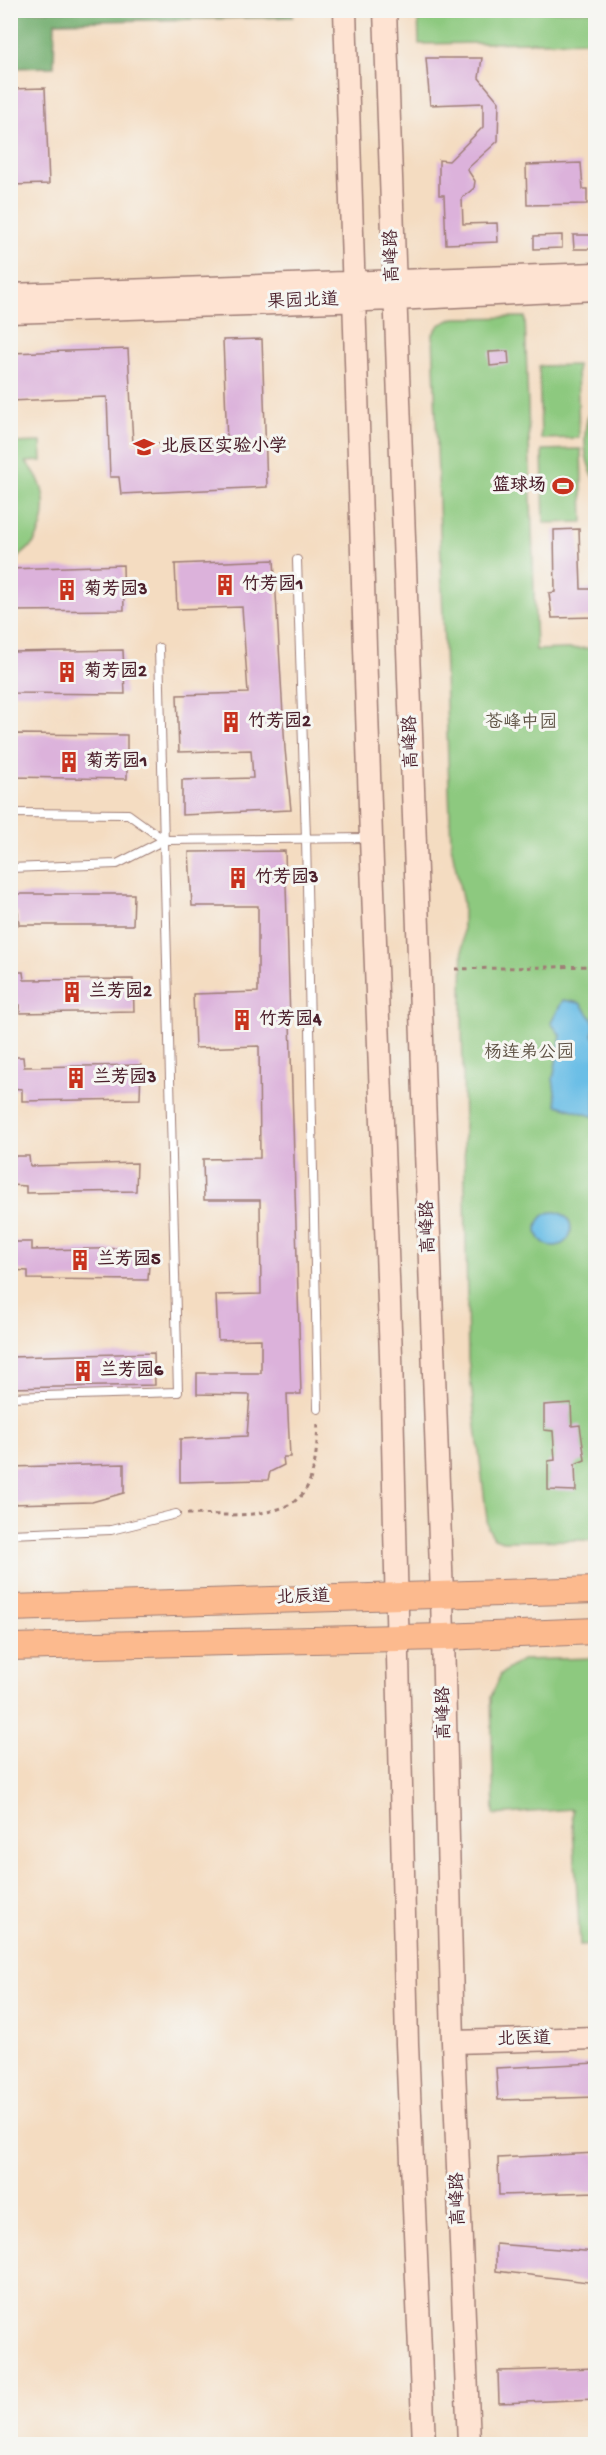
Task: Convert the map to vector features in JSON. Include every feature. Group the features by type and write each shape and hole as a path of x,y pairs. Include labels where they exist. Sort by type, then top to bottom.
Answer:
{"main road":[{"path":"345,10 371,838 391,1355 407,2044 424,2445"},
{"name":"高峰路","path":"385,10 442,1596 453,2042 469,2445"},
{"name":"果园北道","path":"395,290 596,274"},
{"name":"果园北道","path":"10,295 596,289"},
{"name":"果园北道","path":"10,312 355,291"},
{"name":"北辰道","path":"10,1608 596,1590"},
{"path":"10,1647 443,1637 596,1631"},
{"name":"北医道","path":"453,2042 596,2038"}],"lane":[{"path":"297,560 306,838 318,1410"},
{"path":"10,1397 178,1392 159,648"},
{"path":"10,813 128,814 164,840"},
{"path":"10,868 117,864 164,840 371,838"},
{"path":"10,1534 111,1530 176,1514"}],"path":[{"path":"455,969 596,966"},
{"path":"176,1514 256,1515 286,1508 307,1488 316,1460 318,1410"}],"green space":[{"path":"11,11 293,11 293,17 55,22 54,67 11,68"},
{"path":"418,11 595,11 595,41 419,44"},
{"path":"525,317 536,650 595,648 595,1540 503,1541 494,1538 488,1528 468,1359 462,1019 463,903 451,845 433,334 439,325 454,318"},
{"name":"篮球场","path":"577,365 579,438 541,439 539,366"},
{"path":"595,398 595,480 587,460 585,439 588,418"},
{"path":"41,442 42,461 26,462 39,480 42,491 44,512 42,523 33,544 15,560 11,560 11,443"},
{"name":"篮球场","path":"581,449 583,522 544,523 542,450"},
{"path":"595,1658 595,1944 580,1945 572,1809 494,1815 491,1697 501,1674 522,1660"}],"water":[{"path":"563,1000 580,1003 594,1022 592,1034 596,1039 595,1117 557,1105 553,1079 561,1036 551,1023"},
{"path":"554,1212 566,1217 571,1229 566,1241 554,1246 542,1241 537,1229 542,1217"}],"building":[{"path":"426,58 482,58 479,78 499,102 498,141 467,169 475,181 474,188 462,198 463,224 497,223 498,242 446,244 444,195 439,195 439,160 449,161 483,127 483,103 430,105"},
{"path":"45,88 49,184 10,185 10,89"},
{"path":"581,163 583,189 587,189 587,204 527,205 526,165"},
{"path":"562,235 562,248 534,249 534,236"},
{"path":"573,235 596,235 596,249 574,249"},
{"path":"262,339 267,487 121,494 119,477 110,477 107,397 10,401 10,353 128,349 133,444 227,443 223,340"},
{"path":"508,351 509,364 490,366 489,352"},
{"path":"579,529 581,589 596,589 596,617 552,618 549,593 555,592 554,530"},
{"path":"274,560 285,749 291,810 182,815 182,780 253,778 251,750 179,752 177,695 248,693 242,607 177,609 175,564"},
{"name":"菊芳园3","path":"123,565 124,610 10,611 10,569"},
{"name":"菊芳园2","path":"123,650 125,694 10,693 10,652"},
{"name":"菊芳园1","path":"14,734 127,735 127,779 10,777 10,748 13,748"},
{"path":"285,851 301,1394 287,1394 290,1457 283,1457 284,1465 270,1472 268,1480 180,1482 180,1439 247,1436 250,1395 197,1394 197,1373 261,1373 261,1339 218,1340 216,1295 261,1294 260,1200 204,1200 203,1159 260,1158 259,1046 195,1048 193,994 258,992 258,906 192,906 189,852"},
{"path":"10,894 134,894 133,925 19,925 18,912 10,912"},
{"name":"兰芳园2","path":"10,972 23,972 24,980 133,979 134,1011 20,1013 20,1005 10,1004"},
{"name":"兰芳园3","path":"10,1057 23,1057 24,1067 141,1065 140,1099 22,1101 22,1089 10,1088"},
{"path":"10,1156 29,1156 30,1166 137,1163 136,1191 26,1193 26,1186 10,1185"},
{"name":"兰芳园5","path":"10,1242 32,1242 32,1250 150,1248 148,1280 28,1279 28,1271 10,1270"},
{"name":"兰芳园6","path":"154,1353 155,1385 10,1388 10,1357"},
{"path":"571,1403 572,1426 580,1425 585,1460 575,1464 576,1491 548,1490 548,1461 555,1460 553,1431 544,1430 544,1405"},
{"path":"124,1464 124,1493 92,1502 10,1504 10,1467"},
{"path":"596,2063 596,2097 498,2100 496,2068"},
{"path":"596,2153 596,2192 499,2195 498,2158"},
{"path":"496,2244 596,2252 596,2283 496,2271"},
{"path":"596,2368 596,2399 499,2403 498,2371"}],"place":[{"name":"北辰区实验小学","path":"144,447"},
{"name":"篮球场","path":"563,486"},
{"name":"竹芳园1","path":"225,585"},
{"name":"菊芳园3","path":"67,590"},
{"name":"菊芳园2","path":"67,672"},
{"name":"竹芳园2","path":"231,722"},
{"name":"菊芳园1","path":"69,762"},
{"name":"竹芳园3","path":"238,878"},
{"name":"兰芳园2","path":"72,992"},
{"name":"竹芳园4","path":"242,1020"},
{"name":"兰芳园3","path":"76,1078"},
{"name":"兰芳园5","path":"80,1260"},
{"name":"兰芳园6","path":"83,1371"}],"park label":[{"name":"苍峰中园","path":"521,723"},
{"name":"杨连弟公园","path":"529,1053"}]}
